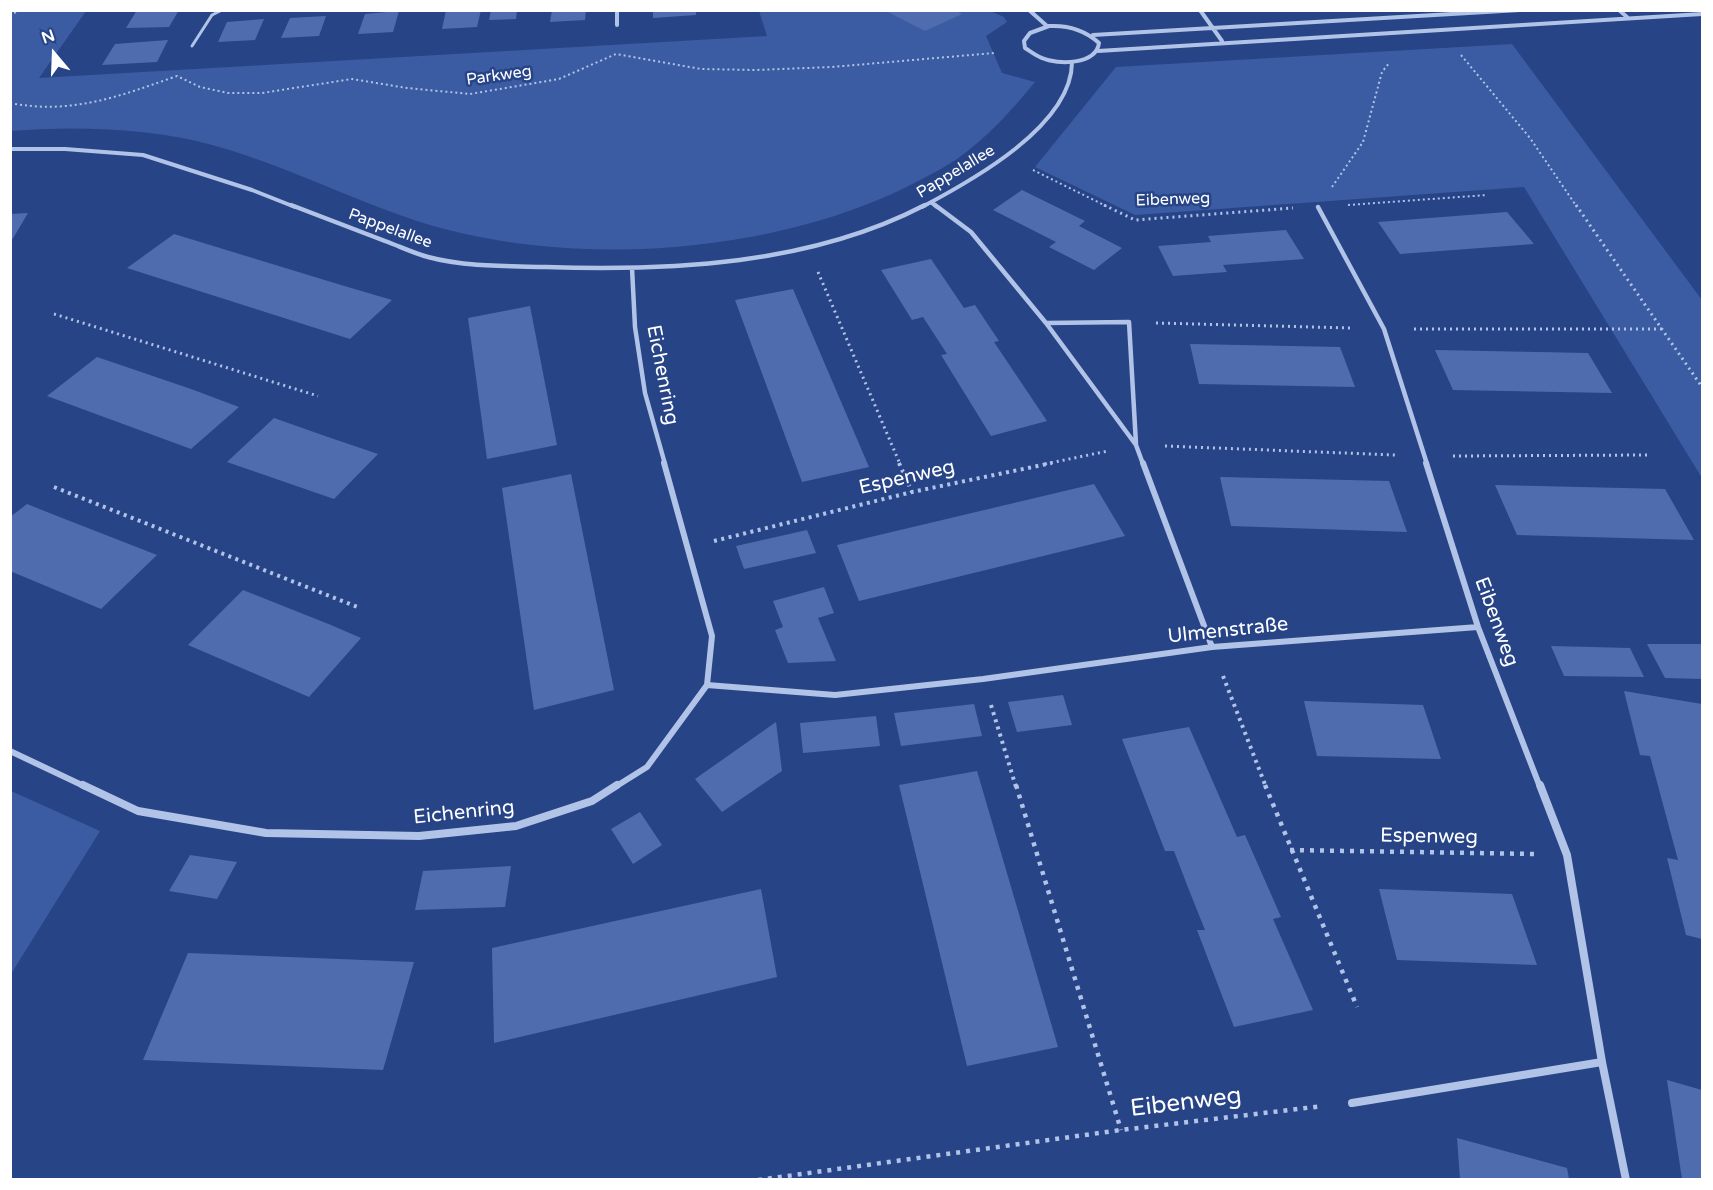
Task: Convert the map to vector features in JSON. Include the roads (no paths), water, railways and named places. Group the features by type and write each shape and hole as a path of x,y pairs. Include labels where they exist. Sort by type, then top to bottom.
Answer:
{"street":[{"path":"617,10 617,25"},
{"path":"1029,10 1035,13 1047,27"},
{"path":"1200,10 1222,41"},
{"path":"1093,35 1099,43 1098,51 1093,57 1072,62 1043,59 1025,48 1024,41 1027,35 1047,27 1072,27 1093,35 1520,10"},
{"path":"1619,10 1629,19"},
{"path":"1098,51 1222,41 1702,14"},
{"name":"Pappelallee","path":"10,149 65,149 143,155 252,190 427,257 518,267 632,268 710,263 807,247 884,223 932,202 1006,157 1027,138 1062,98 1070,82 1072,62"},
{"path":"932,202 971,232 1046,323 1136,445 1212,647"},
{"name":"Eibenweg","path":"1318,207 1384,328 1478,627 1567,855 1602,1062 1626,1179"},
{"name":"Eichenring","path":"10,751 138,811 266,833 419,836 516,826 592,801 647,767 706,685 712,636 645,393 635,327 632,268"},
{"path":"1046,323 1129,322 1136,445"},
{"name":"Ulmenstraße","path":"706,685 835,695 983,679 1212,647 1478,627"},
{"path":"1352,1103 1602,1062"}],"lane":[{"path":"192,46 212,15 222,10"}]}
